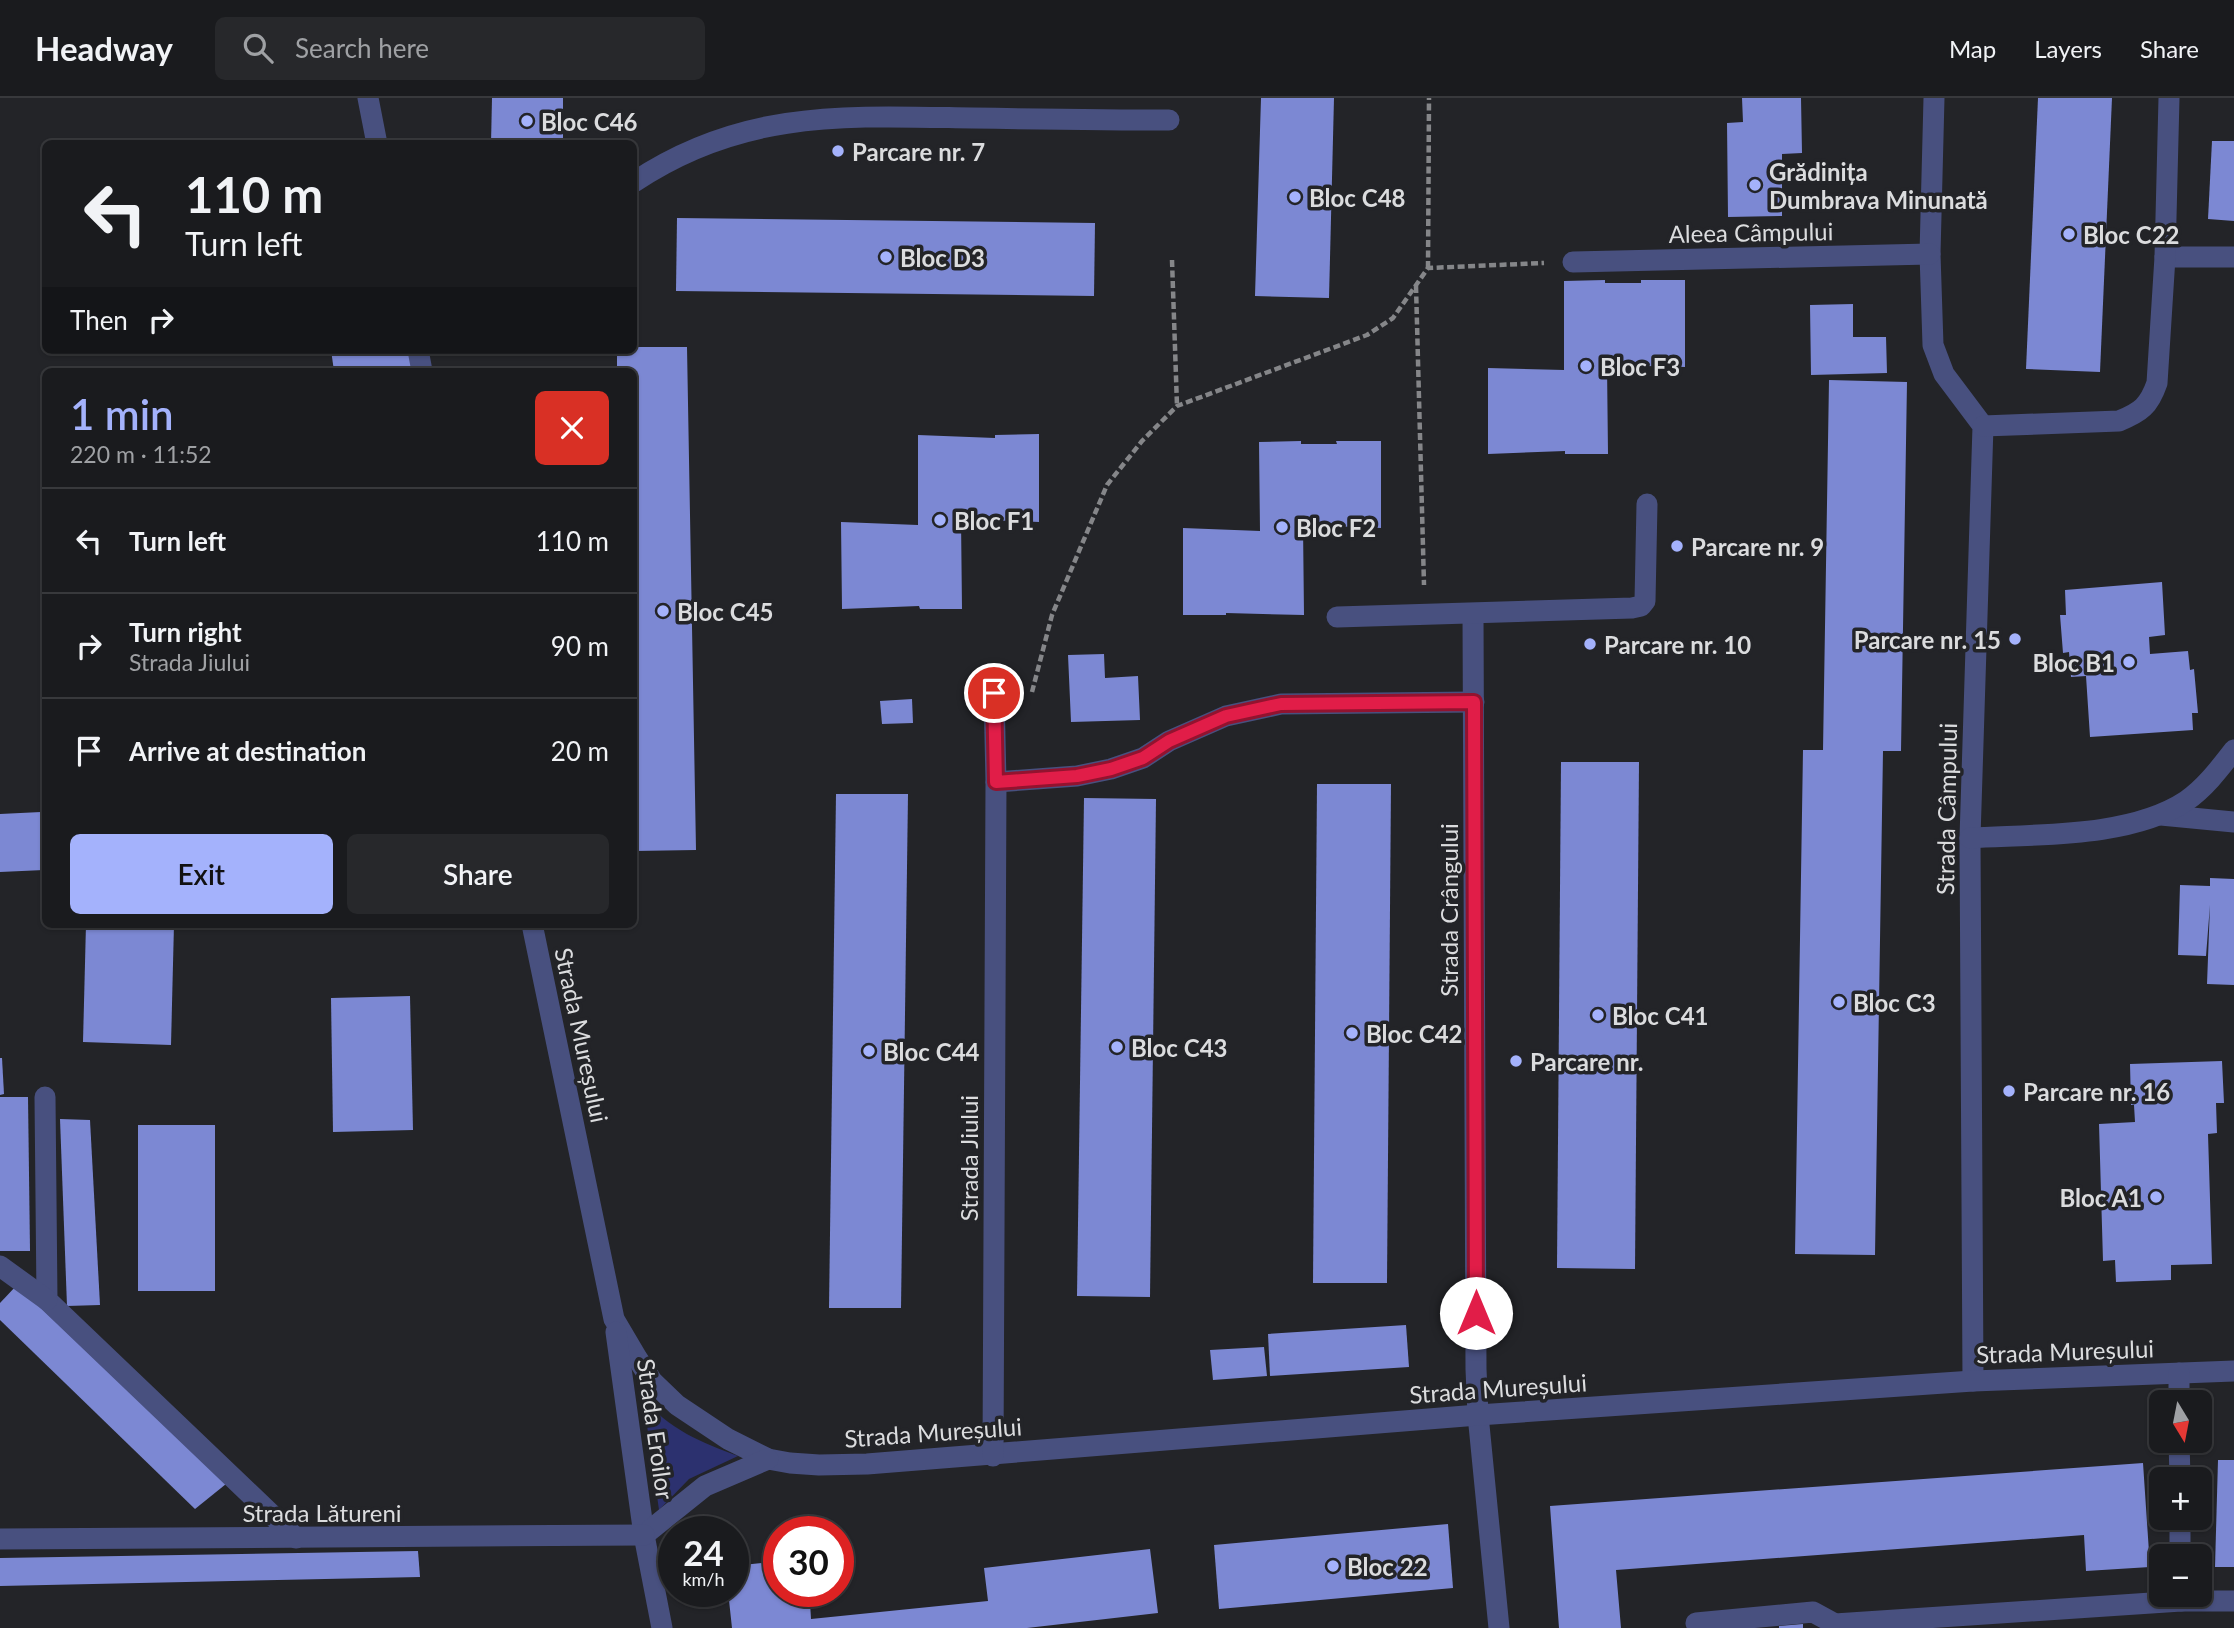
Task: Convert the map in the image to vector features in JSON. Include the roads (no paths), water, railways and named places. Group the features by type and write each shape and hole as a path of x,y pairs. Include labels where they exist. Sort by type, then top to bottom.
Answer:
{"street":[{"path":"368,98 376,140"},
{"path":"1934,98 1930,254 1933,345 1944,374 1983,426 2119,421 2137,414 2152,398 2157,383 2165,257 2169,98"},
{"path":"637,180 672,158 708,141 785,122 864,117 1169,120"},
{"name":"Aleea Câmpului","path":"1573,262 1930,254"},
{"path":"2165,257 2234,257"},
{"name":"Strada Câmpului","path":"1973,1381 1970,838 1983,426"},
{"path":"1337,617 1641,606 1645,601 1647,503"},
{"name":"Strada Crângului","path":"1473,614 1478,1415 1499,1628"},
{"name":"Strada Jiului","path":"993,1456 996,782 994,693"},
{"path":"996,782 1077,776 1111,769 1143,758 1169,741 1226,716 1281,704 1474,702"},
{"path":"1970,838 2106,829 2161,814 2188,800 2218,772 2234,750"},
{"path":"2161,814 2234,822"},
{"name":"Strada Mureșului","path":"533,928 614,1319 652,1381 677,1405 728,1439 768,1459 819,1465 993,1456 1478,1415 1973,1381 2234,1371"},
{"path":"45,1097 47,1300"},
{"path":"0,1266 47,1300 296,1538"},
{"name":"Strada Eroilor","path":"614,1319 644,1535 662,1628"},
{"path":"2179,1373 2179,1390"},
{"path":"644,1535 705,1486 768,1459"},
{"name":"Strada Lătureni","path":"0,1539 644,1535"},
{"path":"2212,1600 2234,1601"},
{"path":"1696,1623 1813,1612 1835,1624 1981,1622 2149,1602"}],"place":[{"name":"Bloc C46","path":"527,121"},
{"name":"Parcare nr. 7","path":"838,151"},
{"name":"Grădinița Dumbrava Minunată","path":"1755,185"},
{"name":"Bloc C48","path":"1295,197"},
{"name":"Bloc C22","path":"2069,234"},
{"name":"Bloc D3","path":"886,257"},
{"name":"Bloc F3","path":"1586,366"},
{"name":"Bloc F1","path":"940,520"},
{"name":"Bloc F2","path":"1282,527"},
{"name":"Parcare nr. 9","path":"1677,546"},
{"name":"Bloc C45","path":"663,611"},
{"name":"Parcare nr. 15","path":"2015,639"},
{"name":"Parcare nr. 10","path":"1590,644"},
{"name":"Bloc B1","path":"2129,662"},
{"name":"Bloc C3","path":"1839,1002"},
{"name":"Bloc C41","path":"1598,1015"},
{"name":"Bloc C42","path":"1352,1033"},
{"name":"Bloc C43","path":"1117,1047"},
{"name":"Bloc C44","path":"869,1051"},
{"name":"Parcare nr.","path":"1516,1061"},
{"name":"Parcare nr. 16","path":"2009,1091"},
{"name":"Bloc A1","path":"2156,1197"},
{"name":"Bloc 22","path":"1333,1566"}]}
